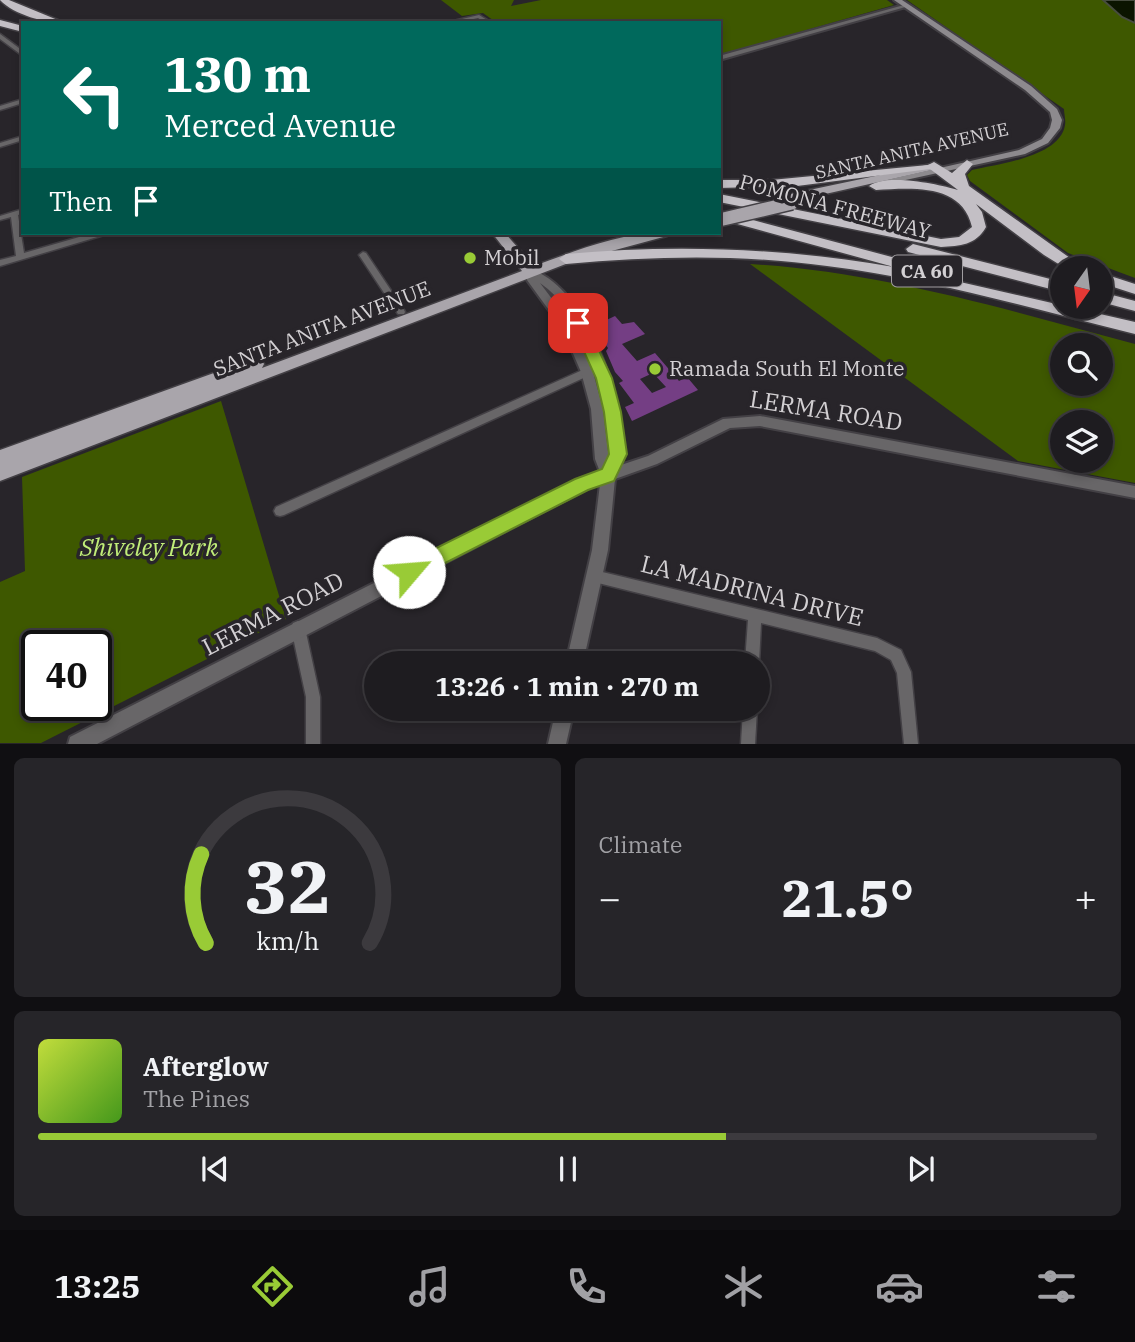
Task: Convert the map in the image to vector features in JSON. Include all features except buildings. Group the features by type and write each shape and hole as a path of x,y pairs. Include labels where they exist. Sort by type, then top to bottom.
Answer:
{"highway":[{"path":"4,0 12,6 55,21"},
{"path":"0,13 32,21"},
{"path":"0,25 21,30"},
{"path":"964,188 958,174 967,164"},
{"path":"721,184 770,184 888,170 933,168 1056,256"},
{"path":"740,204 941,243 976,235 979,227 974,210 960,198 943,190 909,183 876,186"},
{"name":"POMONA FREEWAY","path":"721,199 1050,284"},
{"name":"POMONA FREEWAY","path":"721,218 1135,327"},
{"path":"566,259 697,251 825,261 912,276 1135,327"},
{"path":"1113,282 1135,289"},
{"path":"1113,300 1135,306"}],"main road":[{"path":"897,0 1028,88 1046,107"},
{"name":"SANTA ANITA AVENUE","path":"721,217 933,168 1001,153 1036,139 1045,126 1046,107 1054,111 1057,120 1055,128 1045,141 1022,152 933,168 876,186 787,202"},
{"path":"500,235 528,269"},
{"name":"SANTA ANITA AVENUE","path":"0,458 269,365 528,269 584,245 629,235"},
{"name":"SANTA ANITA AVENUE","path":"0,473 401,312 528,269 654,235"}],"street":[{"path":"721,57 906,6"},
{"path":"887,11 916,13"},
{"path":"456,21 479,16 487,21"},
{"path":"0,36 21,52"},
{"path":"0,108 21,102"},
{"path":"0,145 21,139"},
{"path":"0,218 18,213 20,257"},
{"path":"0,263 94,235"},
{"path":"363,255 401,312"},
{"path":"528,269 531,281 548,293 589,340 604,378 618,454 608,475 594,576 578,651"},
{"path":"548,293 587,372 597,409 602,459 608,475"},
{"path":"280,511 587,372"},
{"name":"LERMA ROAD","path":"76,744 582,484 652,460 728,423 743,420 1135,492"},
{"name":"LA MADRINA DRIVE","path":"594,576 877,645 896,655 904,672 911,744"},
{"path":"753,651 755,615"},
{"path":"298,628 313,697 313,744"},
{"path":"557,744 562,721"},
{"path":"748,744 749,721"}],"green space":[{"path":"441,0 514,0 511,6 541,0 887,0 894,5 721,54 721,21 494,21 483,13 462,16"},
{"path":"907,0 1135,0 1135,278 1113,270 1113,256 1076,256 1068,253 970,181 967,175 972,170 1012,162 1052,145 1061,136 1065,125 1064,109"},
{"path":"750,264 799,268 896,284 1094,333 1050,333 1050,396 1113,396 1113,338 1135,344 1135,483 1082,473 1113,473 1113,410 1050,410 1050,467 1018,461"},
{"name":"Shiveley Park","path":"221,401 286,619 112,707 112,630 21,630 21,721 84,721 41,743 0,743 0,582 25,571 22,477"}],"shaded area":[{"path":"1103,0 1135,0 1135,23 1122,17"}],"place":[{"name":"Mobil","path":"470,258"},
{"name":"Ramada South El Monte","path":"655,369"}],"route":[{"path":"409,572 582,484 608,475 618,454 612,412 604,378 589,340 578,323"}]}
